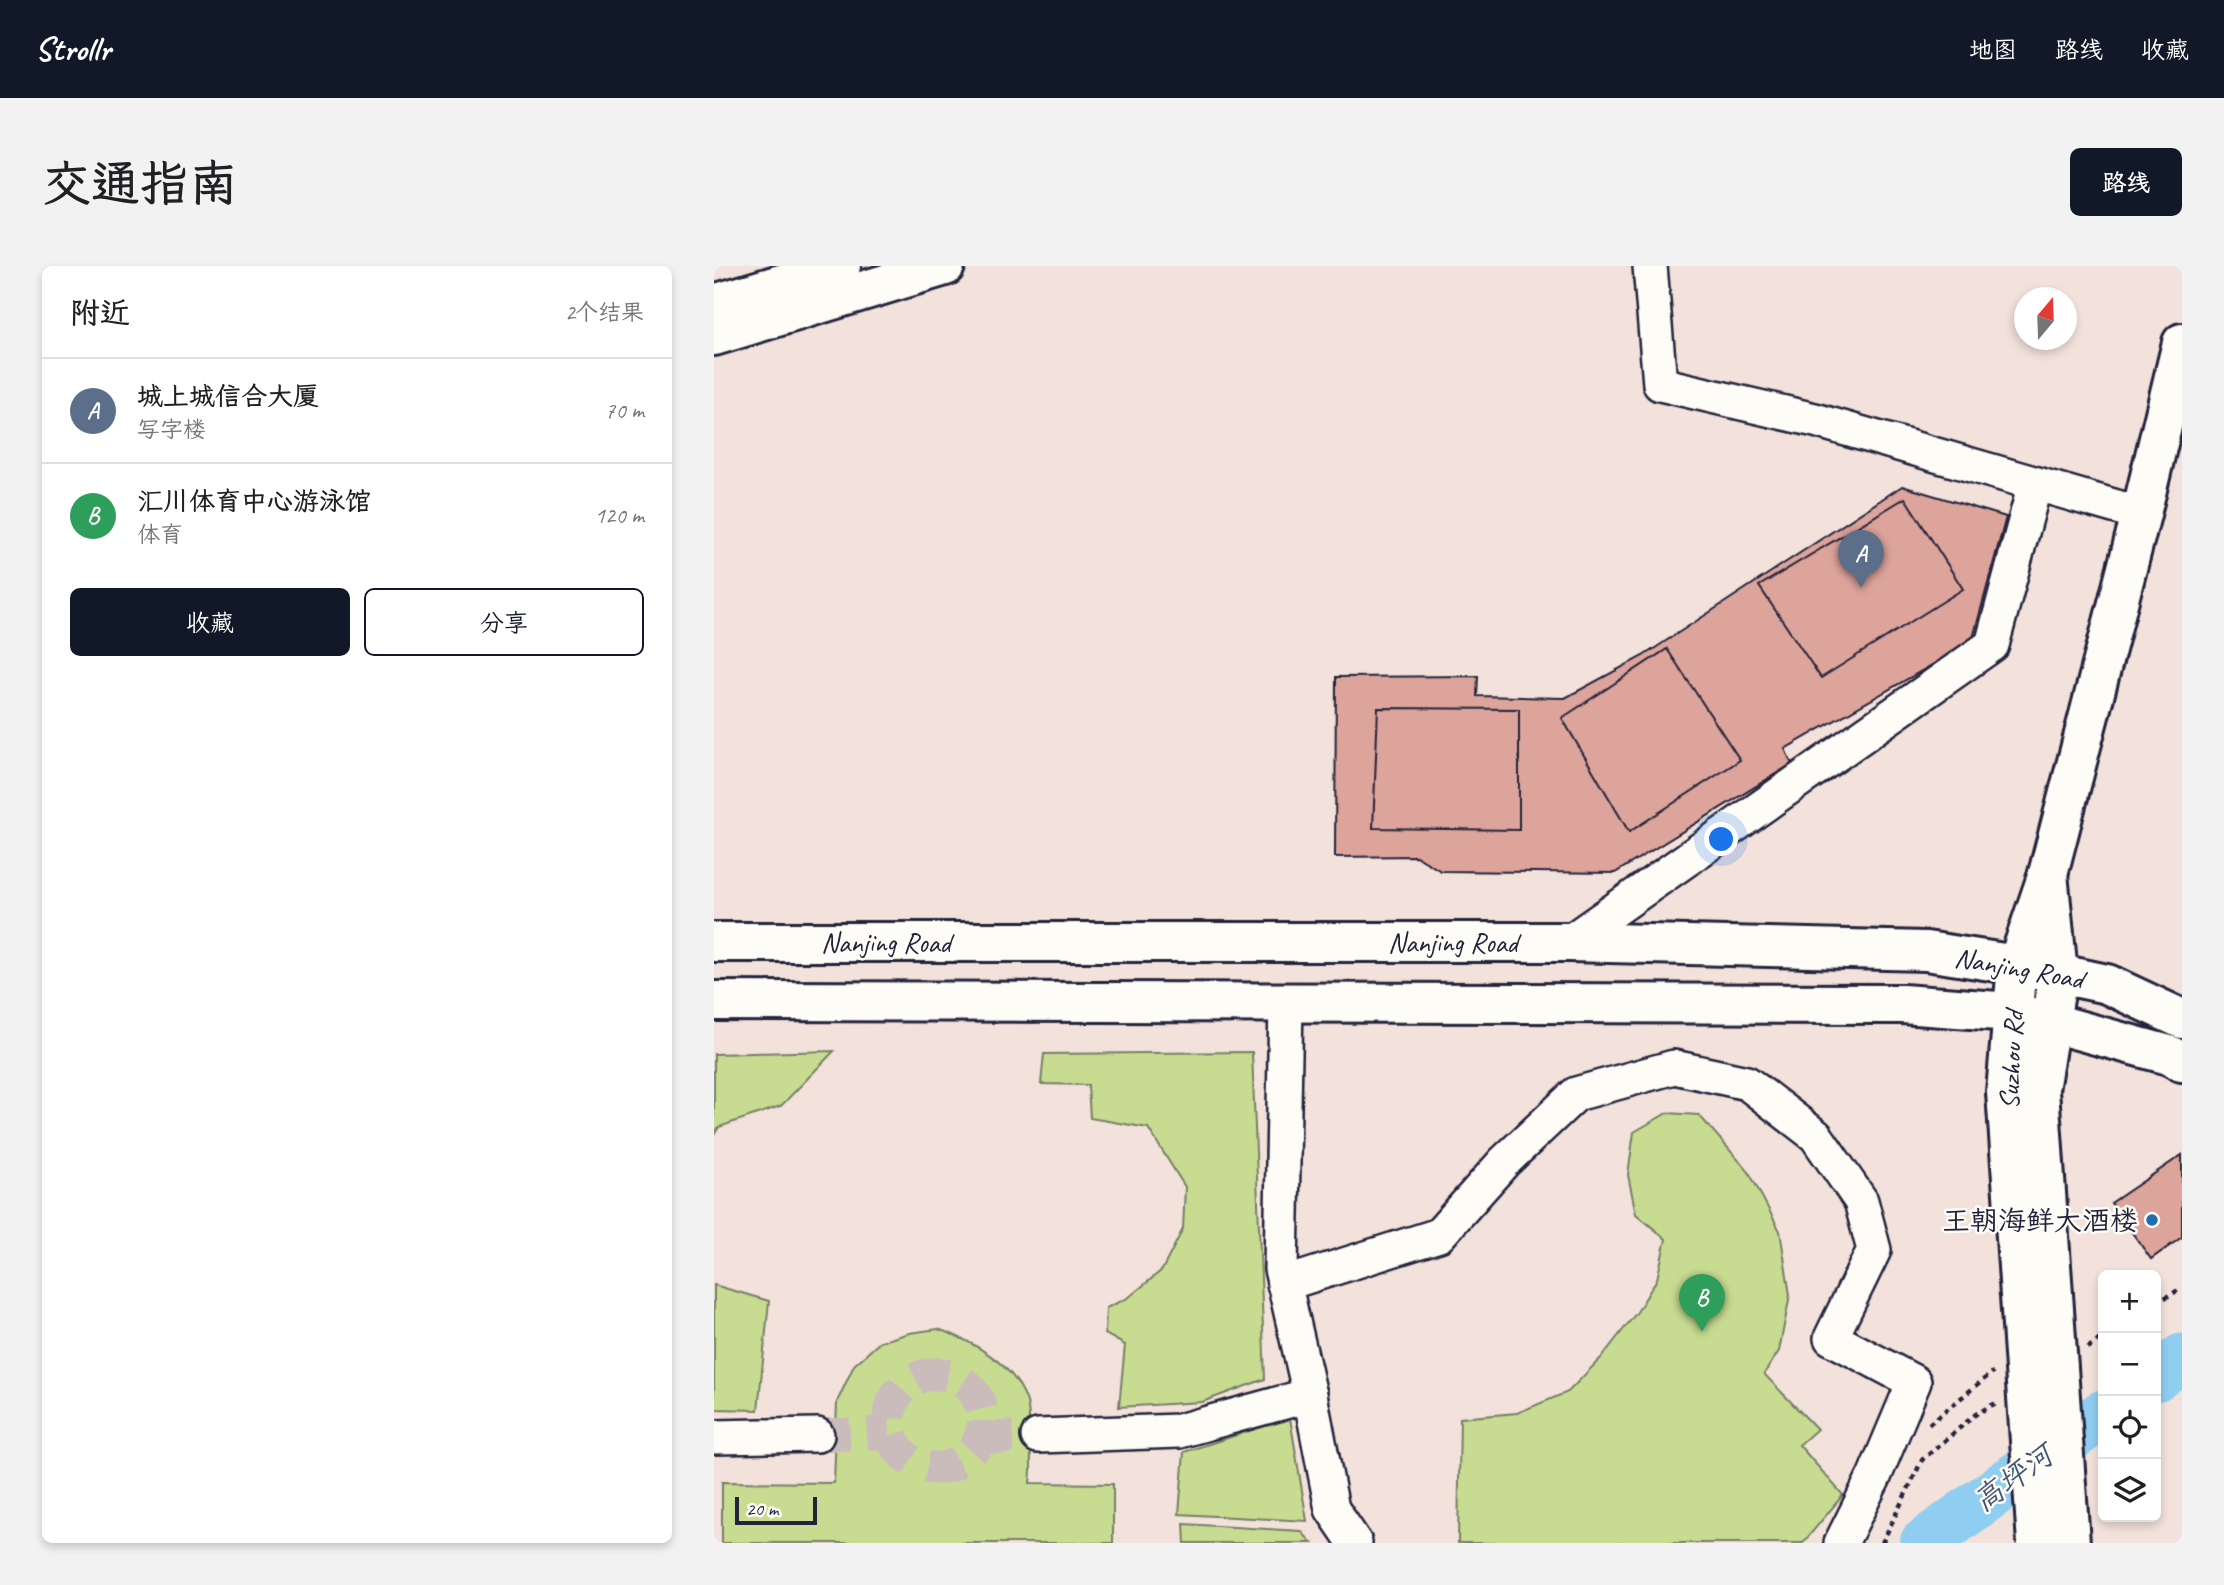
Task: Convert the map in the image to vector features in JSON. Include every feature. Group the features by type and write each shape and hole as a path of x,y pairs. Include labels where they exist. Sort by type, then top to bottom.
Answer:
{"main road":[{"path":"714,304 841,266"},
{"path":"714,336 945,266"},
{"path":"2048,874 2182,343"},
{"name":"Suzhou Rd","path":"2048,874 2017,965 2012,1013 2023,1091 2070,1543"},
{"name":"Suzhou Rd","path":"2037,1543 2023,1347 2023,1091 2050,1023 2058,974 2048,874"},
{"name":"Nanjing Road","path":"714,942 1569,942 1926,951 2017,965 2107,984 2182,1019"},
{"name":"Nanjing Road","path":"714,1001 1902,1004 2012,1013 2169,1055 2182,1062"}],"street":[{"path":"1650,266 1660,384 1815,419 2141,514"},
{"path":"1569,942 1992,645 2035,484"},
{"path":"1286,1002 1281,1269 1310,1395 1332,1509 1355,1543"},
{"path":"1284,1284 1439,1235 1504,1163 1576,1094 1674,1067 1747,1083 1816,1136 1861,1200 1874,1250 1831,1338 1914,1382 1874,1477 1841,1543"},
{"path":"1038,1436 1180,1431 1310,1395"},
{"path":"714,1437 817,1434"}],"path":[{"path":"2161,1300 2182,1288"},
{"path":"2084,1351 2098,1340"},
{"path":"1921,1431 2023,1347"},
{"path":"1882,1543 1922,1460 1976,1414 1998,1402"}],"green space":[{"path":"834,1051 781,1106 719,1127 714,1135 714,1054"},
{"path":"1252,1052 1265,1379 1202,1402 1119,1407 1125,1345 1105,1334 1106,1308 1128,1298 1162,1270 1183,1229 1185,1187 1148,1128 1090,1118 1088,1085 1041,1084 1044,1054"},
{"path":"1667,1113 1699,1115 1749,1172 1780,1231 1790,1295 1779,1351 1764,1374 1817,1429 1799,1445 1843,1495 1803,1543 1458,1543 1460,1418 1517,1413 1568,1392 1601,1358 1637,1312 1657,1279 1666,1239 1636,1214 1628,1175 1634,1132"},
{"path":"714,1285 769,1301 758,1410 714,1409"},
{"path":"938,1329 965,1340 991,1356 1013,1377 1021,1389 1029,1411 1030,1483 1113,1484 1113,1543 722,1543 722,1482 834,1483 837,1402 854,1365 880,1342 909,1333"},
{"path":"1290,1418 1307,1521 1179,1514 1184,1452"},
{"path":"1184,1524 1301,1531 1312,1543 1185,1543"}],"building":[{"path":"1902,486 2006,517 1972,642 1785,749 1792,764 1615,873 1441,871 1416,856 1335,857 1336,677 1478,676 1477,696 1565,698 1643,656"},
{"path":"1905,498 1963,589 1821,678 1759,586"},
{"path":"1667,649 1740,760 1629,832 1562,718"},
{"path":"1378,708 1519,709 1519,830 1373,828"},
{"name":"王朝海鲜大酒楼","path":"2182,1155 2182,1237 2151,1259 2111,1203"}],"waterway":[{"name":"高坪河","path":"2161,1373 2182,1358"},
{"name":"高坪河","path":"1924,1543 2098,1418"}],"tunnel":[{"path":"936,1374 954,1378 969,1388 979,1403 983,1421 979,1439 969,1454 954,1464 936,1468 918,1464 903,1454 893,1439 889,1421 893,1403 903,1388 918,1378 936,1374"},
{"path":"817,1435 890,1433"},
{"path":"980,1438 1038,1436"}],"place":[{"name":"城上城信合大厦","path":"1861,588"},
{"name":"王朝海鲜大酒楼","path":"2152,1220"},
{"name":"汇川体育中心游泳馆","path":"1702,1332"}]}
